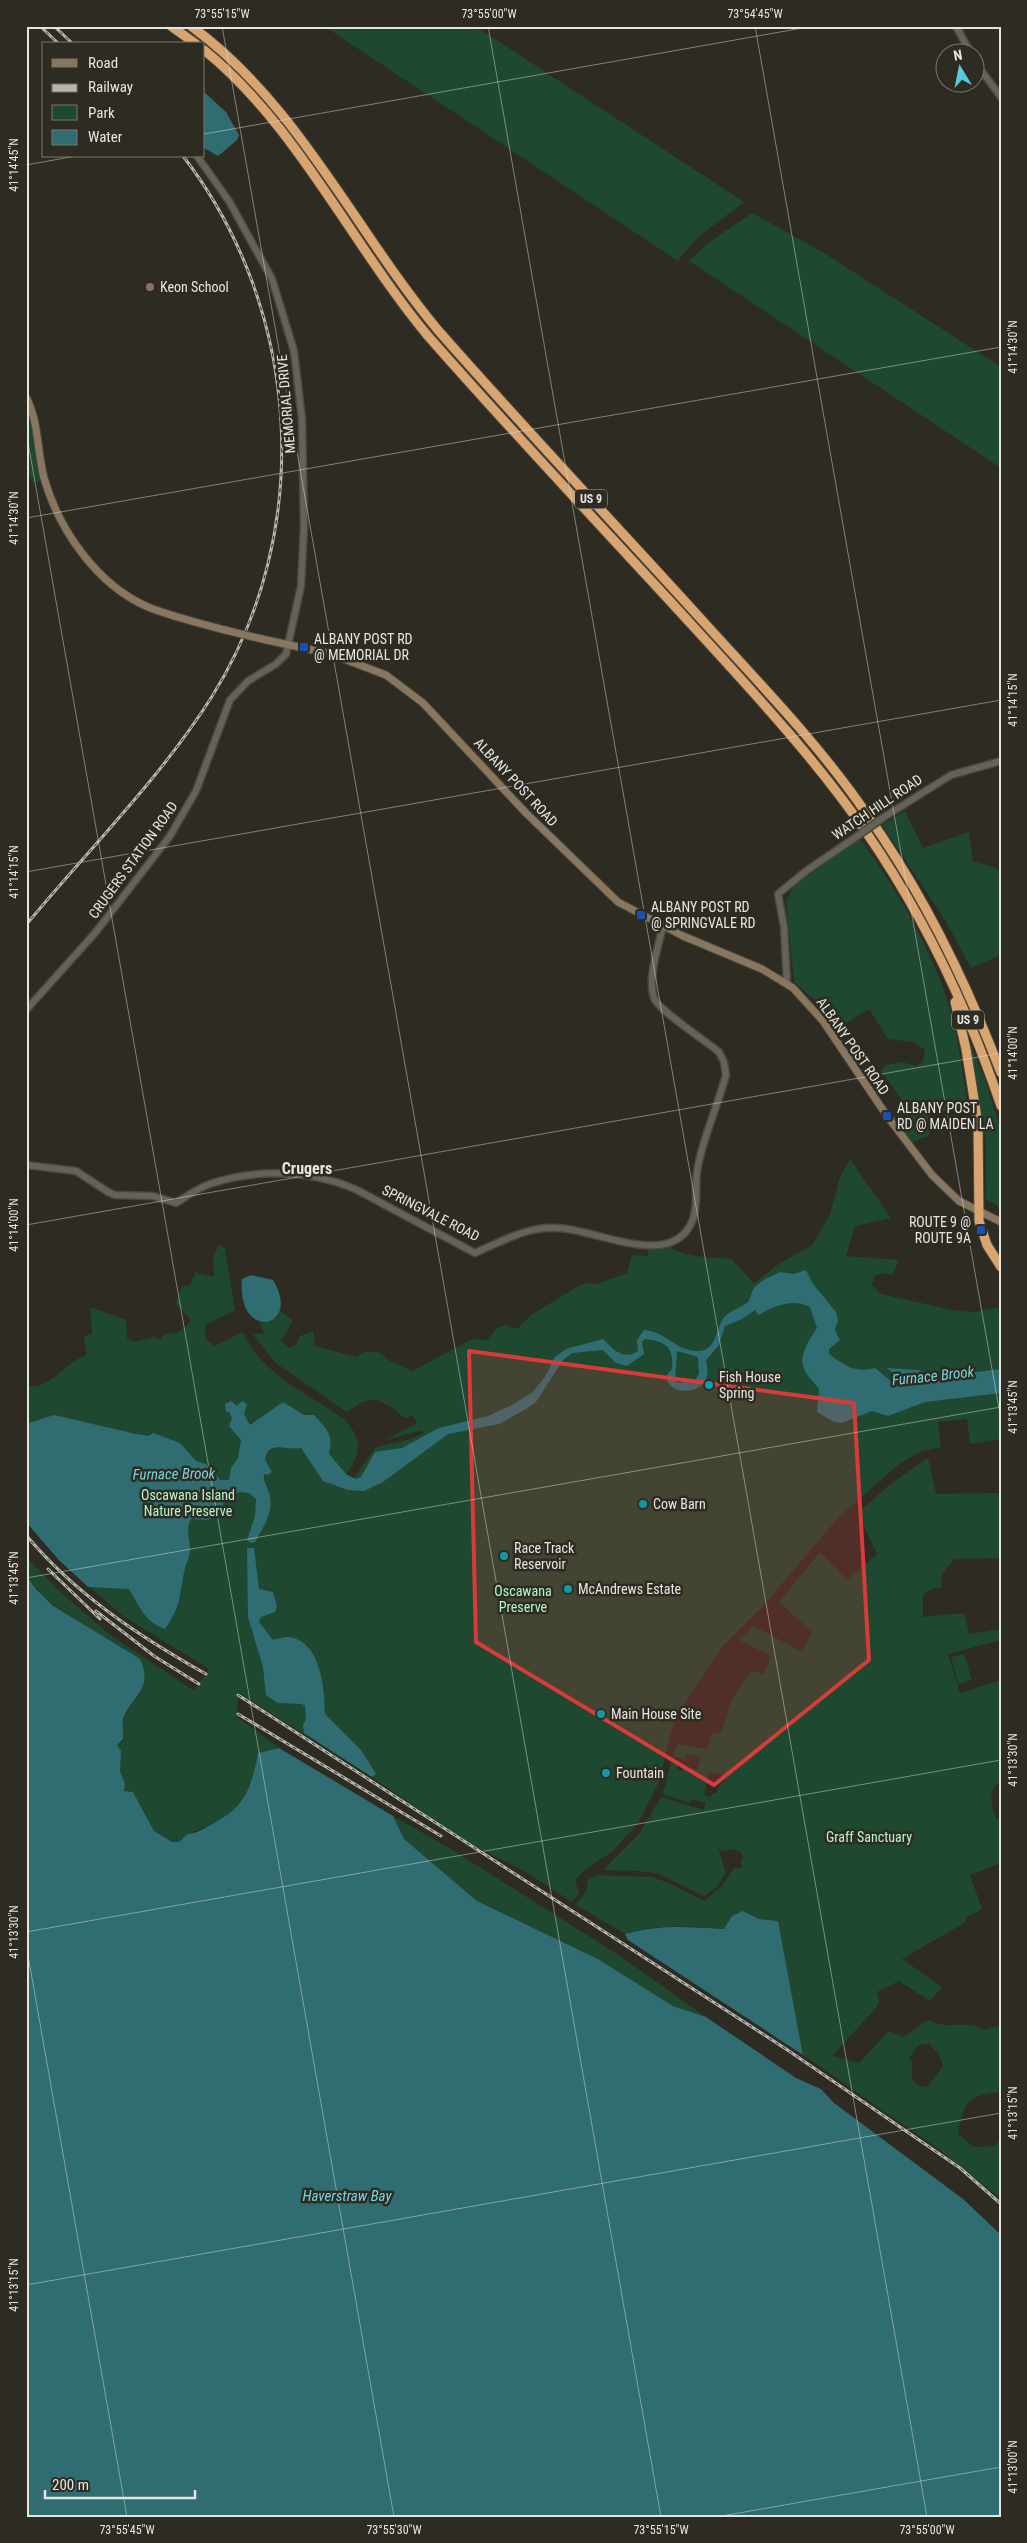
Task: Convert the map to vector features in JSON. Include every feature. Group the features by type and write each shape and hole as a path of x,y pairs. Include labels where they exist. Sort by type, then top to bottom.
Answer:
{"highway":[{"path":"171,26 193,42"},
{"name":"US 9","path":"191,26 238,65 271,100 393,273 437,329 774,699 825,758 865,811 907,875 967,990 1001,1073"},
{"name":"US 9","path":"205,51 247,90 275,122 379,273 433,341 766,706 816,765 876,847 928,936 964,1010 1001,1106"},
{"path":"928,936 957,1007 966,1049 978,1129 979,1221 983,1237 1001,1267"},
{"path":"967,990 1001,1057"}],"main road":[{"name":"ALBANY POST ROAD","path":"26,397 34,417 42,468 57,513 76,544 97,570 125,595 148,606 225,630 331,654 359,663 386,675 403,687 423,703 526,813 603,890 618,902 788,983 806,1000 823,1021 887,1116 932,1175 959,1201 1001,1222"}],"street":[{"path":"956,26 965,42"},
{"path":"984,74 1001,97"},
{"name":"MEMORIAL DRIVE","path":"198,158 229,201 272,280 294,351 302,418 304,526 301,586 289,644"},
{"name":"CRUGERS STATION ROAD","path":"26,1010 96,933 170,836 196,791 230,700 248,681 282,660 289,644"},
{"name":"WATCH HILL ROAD","path":"788,983 784,927 778,894 806,871 884,817 951,775 1001,761"},
{"name":"SPRINGVALE ROAD","path":"26,1165 76,1172 116,1195 146,1195 176,1202 210,1184 235,1178 277,1173 305,1174 341,1183 357,1190 475,1253 512,1236 538,1228 583,1231 644,1246 656,1247 670,1242 685,1232 693,1219 698,1163 726,1075 724,1062 719,1052 663,1010 654,998 653,973 663,925"}],"highlighted area":[{"path":"469,1351 854,1403 869,1660 714,1785 476,1642"}],"green space":[{"path":"324,26 475,26 744,202 700,236 678,261"},
{"path":"752,213 824,253 1001,367 1001,468 689,261 708,243"},
{"path":"26,408 33,432 41,481 32,482 26,469"},
{"path":"905,811 923,848 969,832 973,862 992,866 1001,871 1001,955 971,968 945,920 882,825"},
{"path":"860,839 888,879 927,949 946,997 960,1052 968,1107 933,1112 929,1136 912,1142 893,1117 908,1108 881,1071 885,1065 902,1062 916,1066 923,1062 925,1050 913,1042 888,1039 869,1009 836,1029 816,1001 794,982 786,900 795,885"},
{"path":"967,1036 985,1080 1001,1131 1001,1208 986,1199 986,1144"},
{"path":"850,1159 891,1218 855,1226 846,1256 899,1260 892,1275 886,1273 874,1276 872,1285 881,1294 957,1311 974,1312 1001,1307 1001,1439 970,1444 967,1419 938,1422 941,1447 922,1451 899,1464 837,1519 763,1606 722,1647 678,1713 671,1731 660,1780 638,1823 613,1851 583,1871 575,1881 579,1893 572,1902 524,1871 463,1840 372,1777 238,1692 237,1717 279,1748 258,1754 250,1787 241,1805 230,1815 187,1836 179,1842 172,1842 154,1831 133,1792 124,1791 125,1784 120,1771 117,1744 122,1742 125,1715 140,1693 145,1678 123,1649 46,1600 26,1575 26,1557 56,1588 109,1634 194,1691 209,1669 123,1616 59,1560 26,1522 26,1386 43,1384 79,1358 87,1355 84,1337 92,1334 90,1307 126,1320 127,1338 134,1342 154,1337 161,1340 164,1334 173,1334 180,1331 191,1320 176,1304 181,1287 190,1285 196,1271 199,1274 214,1277 213,1257 219,1245 225,1248 235,1310 205,1325 206,1339 214,1346 243,1332 261,1360 274,1372 346,1421 357,1439 358,1447 354,1462 338,1486 346,1489 376,1447 411,1439 424,1433 422,1430 385,1440 417,1423 413,1416 404,1418 396,1410 376,1399 360,1403 347,1412 277,1364 253,1335 264,1333 259,1322 262,1323 277,1317 280,1310 293,1321 281,1341 290,1348 296,1345 300,1336 313,1331 315,1346 356,1357 365,1352 379,1352 390,1361 413,1371 472,1339 487,1340 497,1328 506,1325 517,1329 531,1315 585,1283 596,1284 627,1273 632,1255 648,1256 648,1250 670,1246 675,1250 690,1255 731,1259 754,1283 780,1263 812,1245 830,1215 840,1177"},
{"name":"Graff Sanctuary","path":"928,1458 936,1494 1001,1493 1001,1558 954,1559 942,1574 941,1588 933,1588 923,1594 923,1617 964,1613 969,1634 1001,1629 1001,1640 948,1654 960,1693 1001,1680 1001,1781 993,1789 991,1798 996,1819 1001,1818 1001,1863 970,1875 982,1909 965,1918 966,1922 902,1959 942,1987 930,2001 899,1981 877,1992 879,2001 876,2008 832,2056 859,2063 889,2031 903,2037 928,2020 946,2025 973,2025 984,2030 1001,2025 1001,2092 973,2098 965,2107 958,2134 974,2147 994,2146 1001,2138 1001,2199 937,2148 803,2055 778,1921 759,1919 743,1911 724,1929 674,1927 625,1934 576,1905 586,1891 588,1880 598,1875 652,1877 671,1884 704,1901 722,1886 734,1868 742,1868 741,1859 744,1859 740,1851 735,1851 735,1849 723,1851 718,1848 726,1873 717,1887 704,1896 659,1874 639,1871 603,1870 639,1834 661,1797 704,1810 706,1803 692,1799 690,1803 663,1794 671,1762 678,1764 677,1770 681,1771 683,1766 697,1770 701,1757 687,1754 686,1760 673,1756 677,1744 707,1749 711,1734 722,1732 731,1701 751,1671 764,1674 771,1656 739,1640 754,1626 802,1652 812,1632 779,1602 820,1552 847,1580 877,1554 858,1513 889,1485","holes":["709,1772 722,1775 725,1781 720,1784 716,1794 712,1793 711,1797 704,1795","929,2044 939,2054 943,2066 927,2087 918,2085 913,2079 913,2062 909,2059 918,2045"]},
{"path":"964,1654 972,1680 958,1684 951,1657"},
{"path":"393,1816 451,1849 617,1954 706,2017 673,2006 598,1959 477,1901 404,1839"}],"water":[{"path":"205,93 226,112 239,135 237,140 218,156 205,149"},
{"name":"Furnace Brook","path":"806,1270 813,1284 836,1312 838,1320 835,1330 840,1340 829,1349 829,1354 845,1365 862,1370 875,1368 898,1387 903,1385 903,1381 887,1368 919,1370 935,1380 961,1374 1001,1369 1001,1393 925,1402 888,1416 872,1411 842,1423 834,1422 817,1412 819,1389 805,1372 803,1358 806,1347 817,1328 810,1307 797,1303 777,1306 758,1315 755,1310 742,1319 725,1326 719,1345 706,1360 707,1374 704,1382 700,1387 686,1391 679,1390 668,1383 666,1376 672,1369 672,1356 667,1347 652,1340 645,1339 642,1342 644,1354 627,1366 616,1363 603,1350 572,1353 563,1360 536,1402 526,1409 499,1424 448,1434 383,1482 364,1491 348,1490 323,1481 301,1448 279,1447 270,1450 265,1460 272,1472 268,1475 264,1474 264,1477 269,1493 270,1506 267,1519 255,1542 251,1543 247,1540 255,1516 256,1499 249,1493 240,1492 224,1502 220,1516 206,1520 191,1519 188,1530 190,1551 179,1599 165,1629 148,1618 129,1589 88,1587 59,1560 26,1522 26,1424 54,1415 136,1434 149,1436 153,1433 180,1443 196,1461 206,1464 220,1480 229,1480 231,1468 238,1458 241,1440 229,1426 232,1418 229,1412 226,1412 225,1404 231,1401 237,1406 242,1401 247,1404 244,1414 250,1425 283,1402 304,1415 314,1415 330,1436 329,1454 346,1474 356,1479 361,1477 375,1452 402,1448 439,1428 488,1416 514,1404 533,1392 545,1377 555,1357 566,1349 603,1339 623,1354 633,1354 638,1351 637,1340 644,1330 658,1334 689,1350 703,1351 712,1344 725,1316 748,1302 756,1285 780,1272 794,1274","holes":["677,1351 698,1357 699,1373 696,1379 680,1383 675,1381"]},
{"path":"251,1275 273,1280 280,1297 280,1310 275,1318 266,1322 257,1320 249,1313 243,1299 242,1279"},
{"path":"247,1548 254,1548 259,1589 273,1592 277,1606 275,1612 261,1617 259,1622 273,1640 288,1637 299,1640 308,1647 319,1668 324,1692 325,1714 361,1750 376,1774 372,1777 304,1733 305,1706 302,1704 278,1703 266,1695 263,1667 248,1617"},
{"name":"Haverstraw Bay","path":"26,1575 36,1589 52,1605 140,1659 145,1677 144,1684 124,1716 123,1739 117,1745 121,1751 120,1771 125,1784 124,1791 133,1792 154,1831 172,1842 179,1842 188,1834 199,1831 225,1817 241,1802 246,1793 255,1769 258,1753 279,1748 393,1816 404,1839 477,1901 598,1959 673,2006 706,2017 796,2078 821,2089 834,2103 963,2199 1001,2235 1001,2517 26,2517"},
{"path":"743,1911 759,1919 778,1921 803,2055 628,1940 625,1934 663,1927 724,1929 732,1916"}],"railway":[{"path":"40,26 57,42"},
{"path":"54,26 71,42"},
{"path":"26,925 146,786 191,728 211,698 245,633 268,565 280,494 281,423 272,351 252,282 223,217 184,158"},
{"path":"26,1535 66,1576 110,1613 157,1645 206,1674"},
{"path":"48,1569 100,1619"},
{"path":"96,1611 154,1656 199,1684"},
{"path":"238,1695 786,2049 960,2168 1001,2204"},
{"path":"238,1714 441,1836"}],"place":[{"name":"Keon School","path":"150,287"},
{"name":"ALBANY POST RD @ MEMORIAL DR","path":"304,647"},
{"name":"ALBANY POST RD @ SPRINGVALE RD","path":"641,915"},
{"name":"ALBANY POST RD @ MAIDEN LA","path":"887,1116"},
{"name":"ROUTE 9 @ ROUTE 9A","path":"981,1230"},
{"name":"Fish House Spring","path":"709,1385"},
{"name":"Cow Barn","path":"643,1504"},
{"name":"Race Track Reservoir","path":"504,1556"},
{"name":"McAndrews Estate","path":"568,1589"},
{"name":"Main House Site","path":"601,1714"},
{"name":"Fountain","path":"606,1773"}],"district":[{"name":"Crugers","path":"307,1168"}],"park label":[{"name":"Oscawana Island Nature Preserve","path":"188,1504"},
{"name":"Oscawana Preserve","path":"523,1599"}]}
